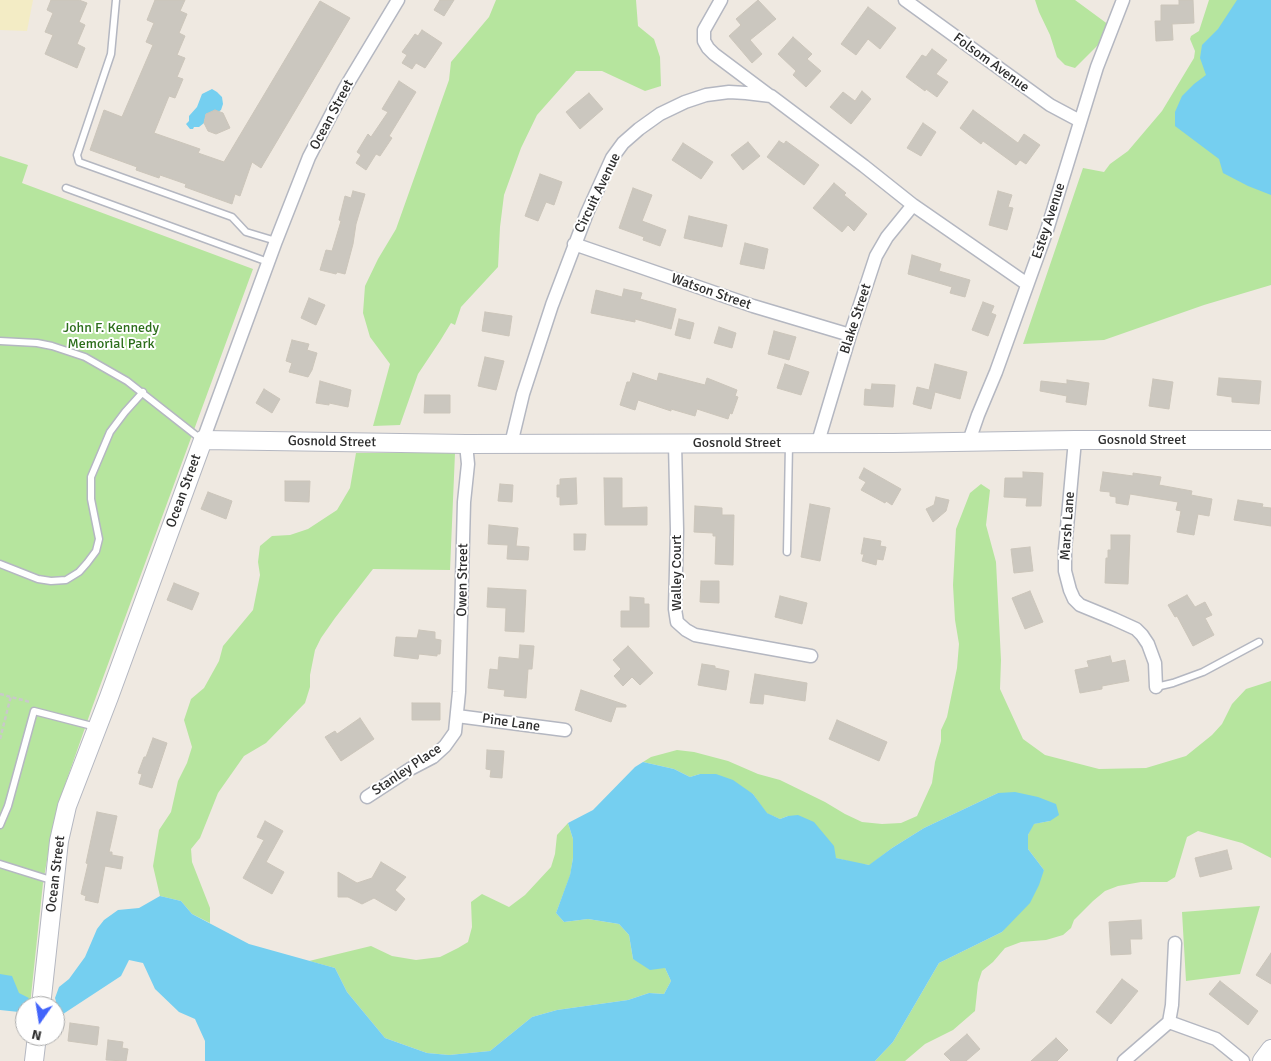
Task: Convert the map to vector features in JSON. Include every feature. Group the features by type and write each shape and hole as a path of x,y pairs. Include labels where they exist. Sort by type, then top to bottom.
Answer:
{"main road":[{"name":"Gosnold Street","path":"203,440 466,444 1271,440"},
{"name":"Ocean Street","path":"42,996 60,841 67,806 203,440"},
{"path":"34,1061 36,1046"},
{"path":"1262,1061 1271,1049"}],"street":[{"name":"Ocean Street","path":"203,440 268,262 309,157 325,124 398,0"},
{"path":"721,0 704,30 704,41 714,54 914,205 1028,284"},
{"name":"Folsom Avenue","path":"905,0 1050,105 1080,121"},
{"name":"Estey Avenue","path":"970,441 1028,284 1057,198 1096,67 1123,0"},
{"name":"Circuit Avenue","path":"511,444 524,394 552,305 574,244 612,158 623,143 638,129 660,114 685,102 706,95 737,92 771,96"},
{"name":"Blake Street","path":"818,442 850,334 876,256 886,237 914,205"},
{"name":"Watson Street","path":"574,244 753,306 850,334"},
{"name":"Marsh Lane","path":"1075,440 1065,549 1065,571 1070,590 1074,599 1080,605 1136,629 1142,635 1156,663 1156,686"},
{"name":"Walley Court","path":"675,443 677,530 675,609 678,622 695,635 811,656"},
{"name":"Owen Street","path":"457,716 462,611 464,502 468,464 466,444"},
{"name":"Pine Lane","path":"457,716 565,730"},
{"name":"Stanley Place","path":"367,797 410,769 433,757 445,746 455,732 457,716"},
{"path":"1124,1061 1169,1022 1172,1005 1175,943"},
{"path":"1169,1022 1216,1039 1243,1061"}],"lane":[{"path":"116,0 114,37 110,60 77,154 79,162 232,217 246,232 276,241"},
{"path":"66,188 268,262"},
{"path":"0,341 37,343 68,350 104,367 143,392 203,440"},
{"path":"0,564 51,581 66,580 79,572 87,564 96,551 99,539 91,499 91,477 110,432 143,392"},
{"path":"787,552 790,443"},
{"path":"1156,686 1173,683 1203,672 1259,642"},
{"path":"0,826 8,806 34,711 97,727"},
{"path":"0,864 55,881"}],"path":[{"path":"0,694 31,702 34,711"},
{"path":"0,740 11,696"}],"green space":[{"path":"496,0 636,0 638,26 654,39 660,57 661,86 645,91 602,71 576,71 537,115 521,148 504,195 498,267 461,307 455,325 451,323 418,374 400,425 373,426 390,364 370,337 363,313 365,286 396,229 449,80 451,62 489,17"},
{"path":"1035,0 1075,0 1109,25 1102,41 1075,68 1065,65 1057,57"},
{"path":"1209,0 1271,0 1271,285 1204,305 1104,340 1023,344 1083,168 1104,172 1110,164 1128,151 1162,111 1194,58 1195,51 1190,39 1191,36 1199,31"},
{"name":"John F. Kennedy Memorial Park","path":"0,156 28,165 22,183 253,269 66,782 51,837 43,883 31,996 15,996 0,990"},
{"path":"356,453 455,453 450,570 373,569 321,638 315,650 310,675 310,687 305,703 266,743 244,756 218,793 200,838 191,849 192,862 210,908 210,923 192,914 181,901 160,896 153,866 159,830 171,812 178,781 192,747 184,720 191,699 204,688 219,661 223,646 253,610 260,575 258,562 260,546 272,536 290,535 308,529 337,510 350,488"},
{"path":"981,484 990,490 986,525 996,562 1001,660 1000,689 1023,739 1045,755 1099,769 1146,768 1186,756 1212,735 1222,724 1232,704 1246,689 1271,681 1271,858 1242,843 1198,831 1187,837 1175,877 1167,882 1141,882 1118,886 1105,891 1074,920 1071,928 1063,935 1046,940 1021,942 1005,948 982,971 978,983 975,1011 953,1030 925,1044 905,1061 875,1061 893,1042 939,963 1002,932 1044,870 1028,849 1028,835 1033,824 1050,821 998,793 924,828 892,848 870,865 859,864 836,858 788,816 780,819 766,813 753,794 700,774 690,777 674,769 643,762 651,757 677,750 694,752 728,761 758,774 780,780 862,822 901,823 917,816 932,783 941,741 941,730 947,717 957,668 959,644 955,620 953,585 956,529 970,493"},
{"path":"568,823 573,839 573,858 570,876 556,913 564,922 588,919 619,924 629,935 633,959 665,968 671,981 664,994 649,993 628,1000 557,1010 532,1017 490,1051 449,1055 427,1053 385,1038 347,992 335,968 309,961 371,946 392,956 416,960 440,957 458,948 468,942 472,927 471,902 482,894 509,907 525,895 551,867 555,854 557,835"},
{"path":"1260,906 1240,974 1186,981 1182,912"}],"sand":[{"path":"0,0 33,0 27,31 0,30"}],"water":[{"path":"1237,0 1271,0 1271,195 1223,173 1219,159 1175,126 1175,112 1182,96 1206,75 1200,58 1202,45 1218,29"},
{"path":"212,89 222,97 223,104 221,110 206,114 204,123 199,127 190,129 186,124 189,121 189,116 197,107 202,94"},
{"path":"643,762 674,769 690,777 700,774 716,774 733,780 753,794 767,813 780,819 798,815 814,822 834,846 836,858 869,865 924,828 998,793 1015,792 1038,797 1056,804 1059,815 1050,821 1034,824 1028,835 1028,849 1044,870 1030,903 1002,932 939,963 893,1042 875,1061 205,1061 205,1041 195,1019 179,1012 155,989 143,963 129,960 121,976 65,1013 65,996 56,996 59,987 69,979 85,957 97,929 104,920 118,910 139,908 160,896 181,901 192,914 249,944 335,968 347,992 385,1038 427,1053 449,1055 490,1051 532,1017 557,1010 628,1000 649,993 664,994 671,981 665,968 650,970 633,959 629,935 619,924 588,919 564,922 556,913 570,875 573,858 573,839 568,823 593,810 635,767"},
{"path":"0,974 12,976 19,993 25,996 15,996 15,1012 0,1010"}],"building":[{"path":"51,0 79,0 87,3 79,22 85,25 77,44 85,48 77,68 45,54 53,35 45,32 53,13 47,10"},
{"path":"155,0 185,0 180,11 187,14 179,33 185,36 177,55 185,58 177,77 183,79 175,98 169,96 154,133 200,149 198,153 224,162 320,1 350,18 261,168 252,162 240,196 235,194 232,204 185,187 186,184 160,175 159,178 136,170 137,167 90,150 104,110 122,117 153,45 146,42 154,23 147,20"},
{"path":"440,0 454,0 444,16 434,10"},
{"path":"758,0 776,19 750,40 762,54 752,63 729,36 741,25 736,19"},
{"path":"1179,0 1193,0 1194,23 1172,24 1173,40 1156,41 1155,21 1161,21 1161,5 1179,5"},
{"path":"868,7 896,28 880,49 868,39 856,55 841,44"},
{"path":"422,30 442,43 425,68 416,63 412,69 402,63 407,55 402,52 415,34 418,36"},
{"path":"793,37 812,54 807,59 821,71 806,87 793,75 796,71 778,54"},
{"path":"932,49 947,60 936,74 948,82 937,97 906,77 922,55 926,57"},
{"path":"399,81 416,92 389,136 392,138 380,156 376,154 366,170 356,163 361,155 357,152 368,134 371,137 388,112 382,109"},
{"path":"862,91 871,99 851,124 830,107 843,92 855,101"},
{"path":"589,93 603,109 580,129 566,112"},
{"path":"215,110 223,113 230,128 216,134 208,131 204,123 206,114"},
{"path":"973,110 1018,143 1024,134 1040,145 1026,164 1020,160 1016,165 983,141 981,144 960,128"},
{"path":"923,123 936,132 921,156 907,148"},
{"path":"779,141 784,144 786,141 819,165 804,185 767,157"},
{"path":"748,142 760,156 743,170 731,155"},
{"path":"683,143 713,162 701,179 672,160"},
{"path":"540,174 562,182 554,205 546,202 538,221 525,216"},
{"path":"834,183 846,193 844,195 867,214 854,231 848,225 842,232 813,208"},
{"path":"633,188 652,195 642,221 666,230 660,246 643,240 644,237 619,228"},
{"path":"353,191 365,194 345,274 320,270 326,250 332,251 341,221 339,220 345,196 351,198"},
{"path":"998,191 1012,195 1008,207 1013,208 1007,230 989,225"},
{"path":"689,216 727,225 722,247 684,238"},
{"path":"745,243 768,249 764,269 740,264"},
{"path":"912,255 941,264 939,271 970,280 965,297 950,293 952,287 908,274"},
{"path":"624,289 642,293 640,299 676,309 671,329 635,319 635,322 591,313 596,290 622,297"},
{"path":"309,298 325,305 316,325 301,318"},
{"path":"983,302 994,306 991,313 996,315 988,336 972,330"},
{"path":"485,312 512,316 509,336 482,331"},
{"path":"679,319 694,323 690,339 675,335"},
{"path":"719,327 736,333 732,348 714,343"},
{"path":"774,331 796,337 789,360 768,354"},
{"path":"292,340 309,344 307,350 317,353 308,377 289,372 292,363 286,361"},
{"path":"485,357 504,361 496,390 478,386"},
{"path":"785,364 809,372 801,395 777,388"},
{"path":"935,364 967,372 960,399 935,392 931,409 913,404 917,387 929,390"},
{"path":"633,373 657,381 659,373 705,385 707,378 737,390 735,396 738,397 732,414 730,413 728,419 697,409 695,416 671,409 671,411 638,400 635,410 620,405 627,382 630,382"},
{"path":"1219,378 1261,381 1259,404 1232,402 1232,397 1217,395"},
{"path":"1153,379 1173,382 1169,409 1149,406"},
{"path":"1067,380 1089,383 1086,405 1066,402 1067,396 1040,391 1041,381 1067,384"},
{"path":"320,381 351,390 348,407 329,403 329,405 316,403"},
{"path":"872,384 895,385 893,407 864,405 865,389 871,390"},
{"path":"264,389 280,399 272,413 256,403"},
{"path":"425,395 450,395 450,413 424,413"},
{"path":"864,468 901,489 892,505 861,490 866,482 859,478"},
{"path":"1023,472 1043,473 1041,506 1026,506 1027,498 1004,497 1005,478 1023,478"},
{"path":"1103,472 1133,476 1133,473 1161,477 1159,485 1192,491 1191,495 1212,499 1209,516 1198,514 1194,535 1177,532 1181,511 1176,510 1178,502 1130,494 1128,505 1116,503 1116,497 1110,496 1110,492 1100,491"},
{"path":"576,478 577,504 560,505 560,497 557,497 557,485 560,485 560,479"},
{"path":"604,478 622,478 622,508 647,507 647,525 605,525"},
{"path":"285,481 310,481 309,502 285,501"},
{"path":"500,484 513,485 512,502 498,501"},
{"path":"208,492 232,501 226,519 201,509"},
{"path":"936,497 949,500 946,511 933,522 926,509 934,505"},
{"path":"1238,500 1263,504 1262,507 1271,508 1271,526 1234,520"},
{"path":"810,504 830,508 820,561 801,557"},
{"path":"695,506 722,508 722,515 734,515 733,565 715,564 716,536 713,536 713,533 694,532"},
{"path":"489,525 518,528 516,546 529,547 528,560 507,559 508,545 488,544"},
{"path":"574,534 586,534 585,550 574,550"},
{"path":"1111,535 1130,535 1128,584 1105,583 1106,558 1108,558 1108,550 1111,550"},
{"path":"864,538 881,541 880,546 886,547 883,560 877,559 876,565 862,561 864,554 861,554"},
{"path":"1030,547 1033,571 1014,573 1011,549"},
{"path":"701,581 719,581 719,603 700,602"},
{"path":"174,583 199,593 192,610 167,600"},
{"path":"488,588 526,590 524,632 505,631 506,608 487,607"},
{"path":"1030,591 1043,622 1025,629 1012,598"},
{"path":"1187,595 1195,607 1205,602 1212,615 1205,618 1214,635 1193,646 1177,616 1175,617 1168,605"},
{"path":"780,596 807,603 802,624 775,617"},
{"path":"630,597 644,598 644,604 649,604 649,627 621,627 621,611 630,611"},
{"path":"419,630 435,632 435,639 441,640 440,654 437,654 437,656 419,654 418,659 394,656 396,637 417,638"},
{"path":"520,645 534,646 532,669 528,669 526,698 504,696 505,690 488,688 490,669 498,670 499,657 519,659"},
{"path":"628,646 653,673 640,685 632,677 623,686 614,676 621,669 613,660"},
{"path":"1110,656 1112,663 1125,660 1129,681 1102,686 1102,689 1080,693 1075,670 1089,667 1087,661"},
{"path":"702,664 729,671 726,690 698,685"},
{"path":"755,674 807,683 805,701 764,694 763,704 750,703"},
{"path":"581,690 626,705 626,707 616,707 611,722 575,710"},
{"path":"412,703 440,703 440,720 412,720"},
{"path":"360,718 374,739 341,761 325,737 335,731 337,734"},
{"path":"837,720 887,742 879,761 829,739"},
{"path":"153,738 167,743 152,788 139,784 142,774 138,773"},
{"path":"487,750 504,751 502,778 490,777 491,770 486,769"},
{"path":"97,812 117,816 109,852 112,852 112,855 123,857 121,869 105,866 98,903 85,900 86,896 81,894"},
{"path":"265,821 283,831 266,862 284,872 272,894 243,878 264,840 257,837"},
{"path":"1227,850 1232,869 1200,877 1195,858"},
{"path":"381,862 406,877 395,890 405,899 396,911 374,898 362,904 348,897 338,897 338,872 357,883 372,878"},
{"path":"1141,920 1142,939 1130,939 1131,954 1111,955 1109,922"},
{"path":"1271,953 1271,984 1256,975"},
{"path":"1122,979 1138,991 1111,1024 1096,1012"},
{"path":"1220,981 1258,1011 1248,1025 1209,994"},
{"path":"70,1023 99,1027 97,1045 68,1041"},
{"path":"967,1034 980,1049 966,1061 951,1061 944,1054"},
{"path":"1056,1038 1068,1050 1057,1061 1031,1061"},
{"path":"108,1040 123,1042 122,1048 128,1049 126,1061 106,1060"}]}
